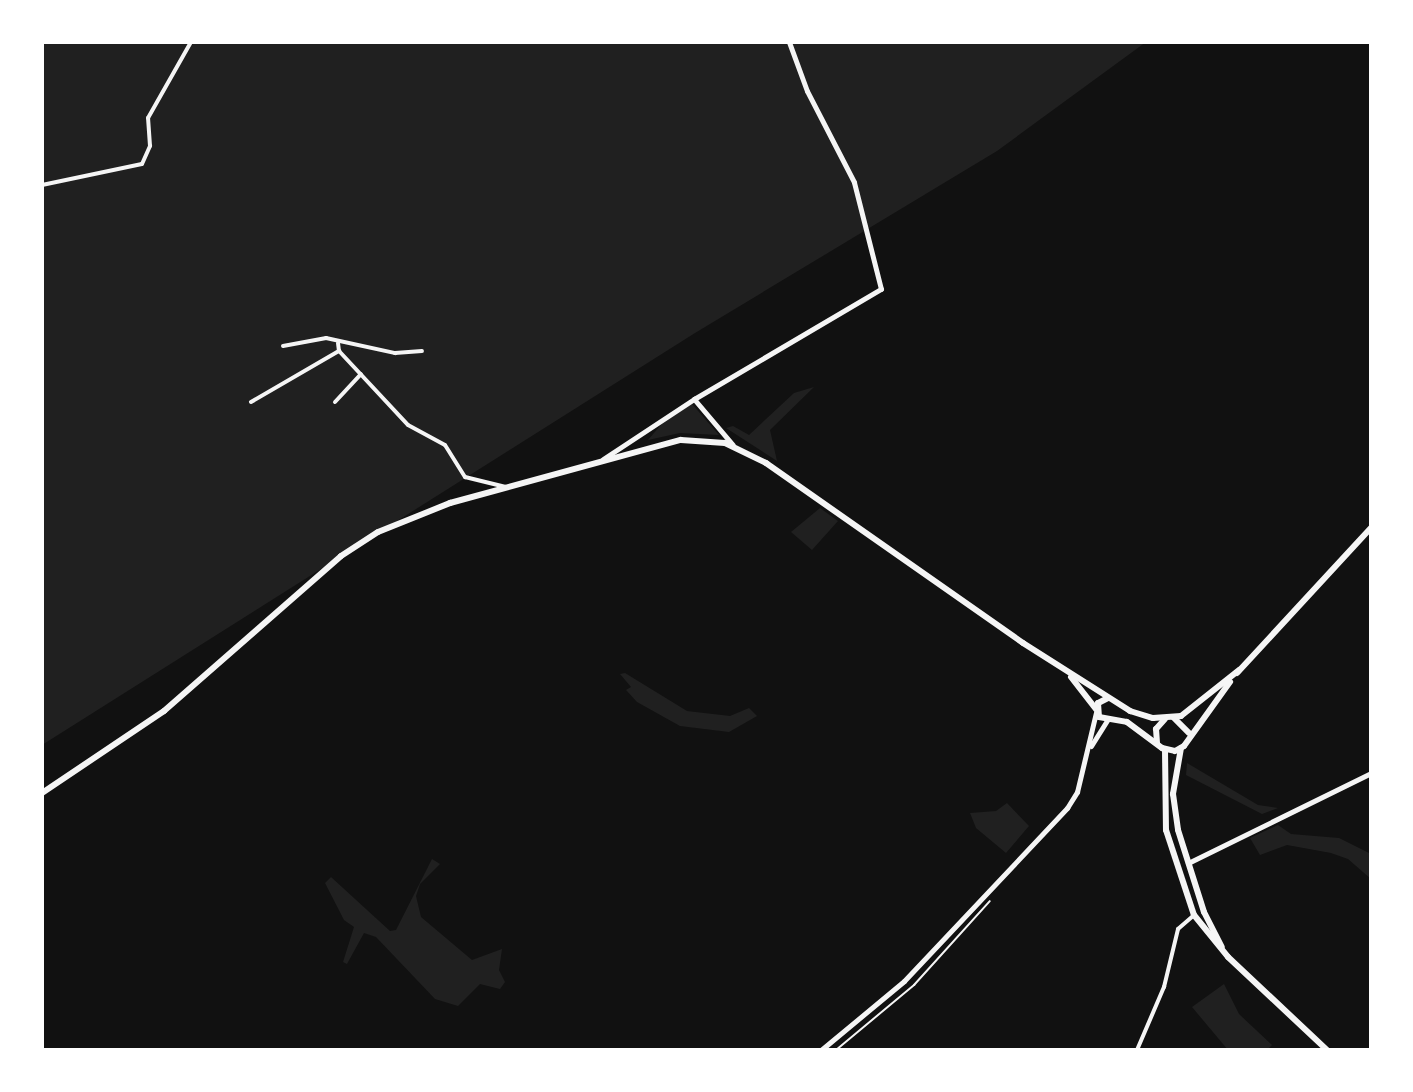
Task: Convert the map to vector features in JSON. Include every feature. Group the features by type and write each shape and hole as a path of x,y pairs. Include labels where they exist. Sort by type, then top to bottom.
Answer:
{"main road":[{"path":"42,793 199,684 355,546 415,514 603,459 688,439 734,446 775,469 1063,670 1112,700 1165,719 1174,718 1239,670"},
{"path":"1228,957 1204,912 1174,809 1181,748 1189,733 1239,670 1371,528"},
{"path":"1063,670 1096,710 1110,719 1127,722 1165,750 1166,830 1194,915 1228,957 1327,1050"},
{"path":"1096,710 1112,700"},
{"path":"1110,719 1112,700"},
{"path":"1174,718 1189,733"},
{"path":"1157,743 1156,729 1165,719"},
{"path":"1165,750 1181,748"}],"street":[{"path":"42,185 142,164 150,146 148,118 191,42"},
{"path":"603,459 694,399 866,301 883,285 854,182 807,91 789,42"},
{"path":"283,346 308,338 395,353 422,351"},
{"path":"338,343 339,351 408,425 445,445 465,477 509,487"},
{"path":"251,402 339,351"},
{"path":"335,402 361,374"},
{"path":"694,399 734,446"},
{"path":"821,1050 904,981 1060,817 1077,792 1096,710"},
{"path":"1089,750 1110,719"},
{"path":"1188,863 1371,773"},
{"path":"1137,1050 1164,987 1178,929 1194,915"}],"shaded area":[{"path":"42,42 1146,42 997,151 695,333 42,745"},
{"path":"814,387 770,430 777,461 726,428 733,426 749,435 794,393"},
{"path":"692,404 719,435 680,433 648,440 666,419"},
{"path":"820,508 838,521 812,550 791,532"},
{"path":"625,673 687,711 730,716 749,708 757,716 729,732 680,726 637,702 626,690 631,687 620,674"},
{"path":"1187,763 1258,805 1278,808 1262,814 1186,775"},
{"path":"1007,803 1029,826 1006,853 976,828 970,813 996,811"},
{"path":"1278,825 1291,834 1339,838 1371,854 1371,879 1348,859 1331,853 1287,845 1260,855 1250,838"},
{"path":"432,859 440,864 420,884 416,896 421,917 472,960 502,949 499,970 505,982 500,989 480,984 458,1006 435,999 376,937 364,933 347,964 343,962 354,927 344,920 325,883 331,877 390,931 396,930"},
{"path":"1224,984 1239,1014 1272,1045 1267,1050 1228,1050 1192,1007"}]}
